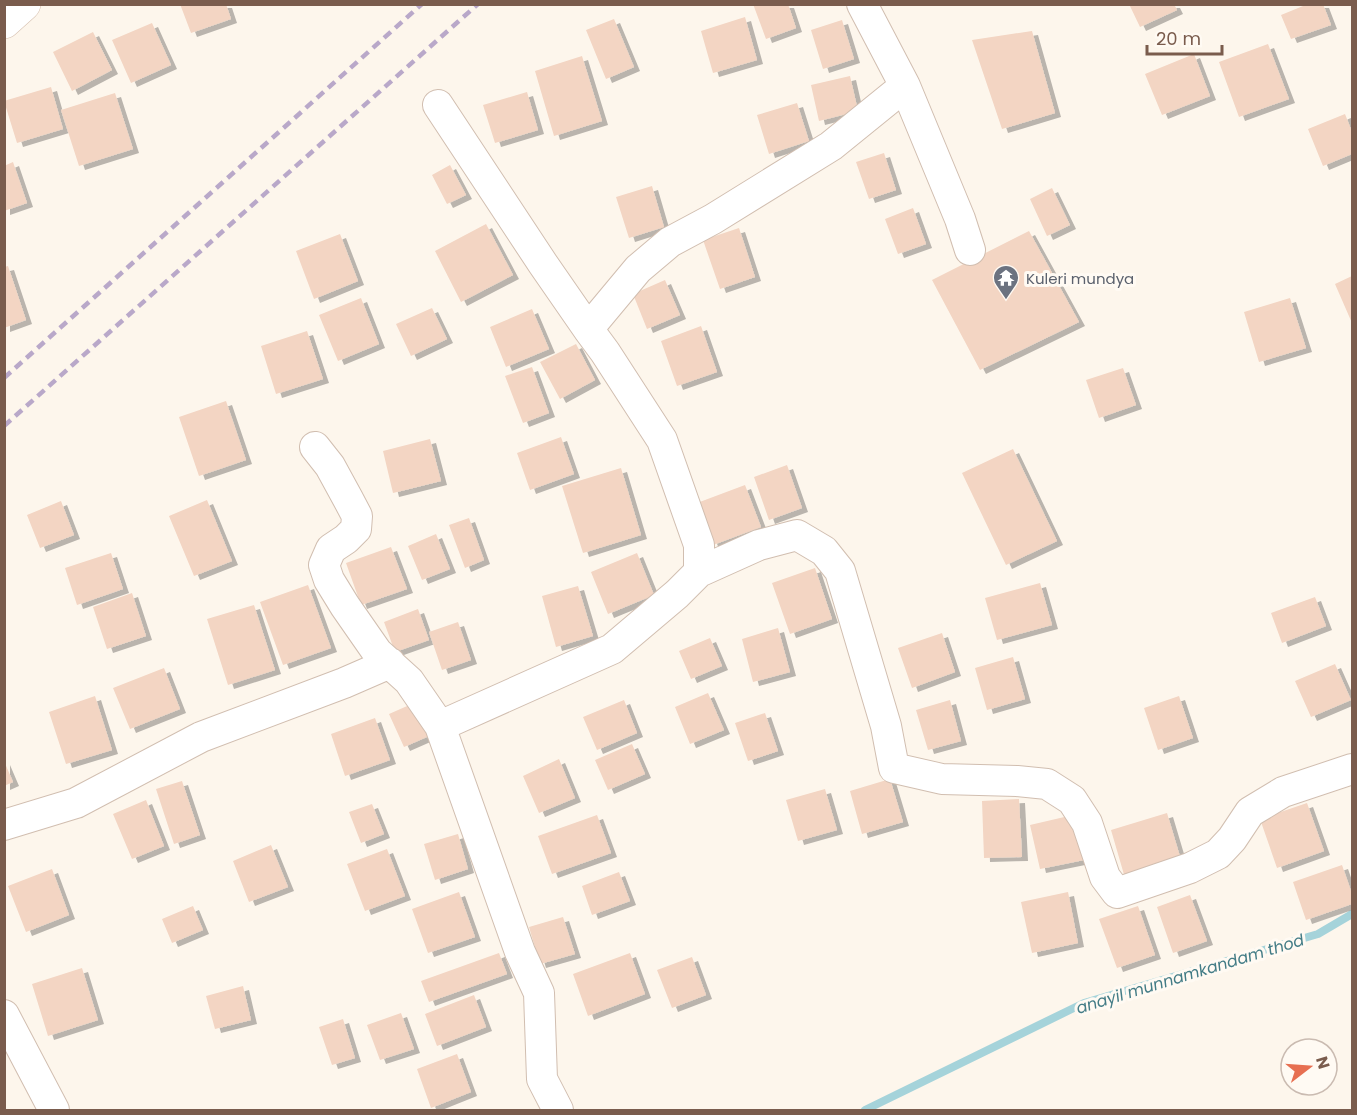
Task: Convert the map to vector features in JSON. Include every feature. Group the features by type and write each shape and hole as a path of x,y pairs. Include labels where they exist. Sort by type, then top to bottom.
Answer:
{"main road":[{"path":"4,22 24,4"}],"street":[{"path":"862,4 905,86 960,219 970,250"},
{"path":"588,329 638,269 670,242 713,219 831,146 905,86"},
{"path":"438,105 662,440 699,545 699,572"},
{"path":"315,447 330,465 357,516 356,529 331,549 324,565 329,580 377,652 410,681 440,726 520,952 539,993 542,1079 558,1110"},
{"path":"440,726 612,649 677,594 699,572 759,545 796,535 824,551 840,571 886,726 894,768 942,779 1047,784 1072,800 1087,823 1105,877 1117,893 1190,868 1218,854 1232,839 1250,812 1283,792 1353,769"},
{"path":"4,825 76,803 201,737 344,683 390,663"},
{"path":"4,1015 54,1110"}],"building":[{"path":"180,4 226,4 231,19 191,33"},
{"path":"753,4 788,4 796,28 766,39"},
{"path":"1129,4 1174,4 1177,10 1140,27"},
{"path":"1308,4 1323,4 1331,25 1291,39 1281,15"},
{"path":"745,17 757,60 713,73 701,31"},
{"path":"614,19 634,67 606,79 586,30"},
{"path":"842,20 854,59 823,69 811,30"},
{"path":"152,23 171,65 131,83 112,40"},
{"path":"1032,31 1055,113 1002,129 972,40"},
{"path":"93,32 112,70 72,91 53,52"},
{"path":"1268,44 1289,99 1239,117 1219,62"},
{"path":"1194,54 1210,96 1162,115 1145,74"},
{"path":"582,56 602,121 554,136 535,71"},
{"path":"850,76 858,111 819,121 811,85"},
{"path":"51,87 63,129 17,143 4,101"},
{"path":"527,92 538,130 495,143 483,105"},
{"path":"115,93 133,149 79,166 61,110"},
{"path":"797,103 809,141 769,154 757,115"},
{"path":"1345,114 1352,132 1352,154 1323,166 1308,129"},
{"path":"884,153 896,190 869,199 856,162"},
{"path":"13,162 27,203 4,211 4,166"},
{"path":"450,165 466,195 447,204 432,175"},
{"path":"652,186 664,227 629,238 616,197"},
{"path":"1052,188 1070,225 1047,236 1030,199"},
{"path":"913,208 926,244 898,254 885,219"},
{"path":"486,224 513,275 461,302 435,251"},
{"path":"739,228 755,277 720,289 703,240"},
{"name":"Kuleri mundya","path":"1029,231 1079,322 980,370 932,280"},
{"path":"340,234 358,281 314,299 296,251"},
{"path":"8,266 26,320 4,328 4,267"},
{"path":"1352,276 1352,323 1335,284"},
{"path":"665,280 680,315 647,329 633,294"},
{"path":"361,298 379,344 338,361 319,315"},
{"path":"1290,298 1306,348 1259,362 1244,312"},
{"path":"432,308 447,339 411,356 396,324"},
{"path":"532,309 549,349 506,367 490,327"},
{"path":"701,326 717,372 677,386 661,341"},
{"path":"307,331 323,379 276,394 261,346"},
{"path":"576,344 595,380 560,399 540,362"},
{"path":"532,367 549,413 523,423 505,376"},
{"path":"1123,368 1136,405 1099,418 1086,380"},
{"path":"226,401 246,460 199,476 179,417"},
{"path":"561,437 574,474 530,490 517,453"},
{"path":"430,439 441,481 393,493 383,451"},
{"path":"1013,449 1057,541 1006,565 962,473"},
{"path":"787,465 802,508 769,520 754,477"},
{"path":"621,468 641,535 583,553 562,486"},
{"path":"745,485 761,527 713,545 697,503"},
{"path":"207,500 232,561 194,576 169,516"},
{"path":"61,501 74,535 40,548 27,515"},
{"path":"469,518 484,560 465,568 449,525"},
{"path":"436,534 450,569 422,580 408,546"},
{"path":"391,547 407,589 361,605 346,563"},
{"path":"111,553 123,589 77,605 65,568"},
{"path":"637,553 654,595 608,614 591,572"},
{"path":"815,568 832,619 790,634 772,583"},
{"path":"1040,583 1052,625 997,640 985,598"},
{"path":"308,585 331,648 283,665 260,602"},
{"path":"578,586 593,636 556,647 542,596"},
{"path":"132,593 146,636 107,649 93,607"},
{"path":"1315,597 1326,626 1282,643 1271,613"},
{"path":"254,605 275,670 228,685 207,619"},
{"path":"418,609 429,640 395,652 384,622"},
{"path":"458,622 471,660 442,670 429,632"},
{"path":"778,628 790,672 753,682 742,639"},
{"path":"942,633 955,672 912,688 898,648"},
{"path":"710,638 722,666 691,679 679,651"},
{"path":"1013,657 1025,699 987,710 975,668"},
{"path":"1335,664 1351,700 1311,717 1295,681"},
{"path":"164,668 180,709 130,729 113,688"},
{"path":"708,693 724,730 690,744 675,707"},
{"path":"95,696 112,750 66,764 49,712"},
{"path":"1179,696 1193,738 1158,750 1144,708"},
{"path":"624,700 637,733 597,750 583,717"},
{"path":"950,700 961,741 928,750 916,710"},
{"path":"414,703 429,736 404,747 389,714"},
{"path":"765,713 778,751 748,761 735,723"},
{"path":"375,718 390,760 345,776 331,734"},
{"path":"632,744 645,774 608,790 595,760"},
{"path":"559,759 575,798 539,813 523,776"},
{"path":"4,761 13,782 4,786"},
{"path":"890,779 903,822 862,834 850,791"},
{"path":"182,781 200,835 174,844 156,789"},
{"path":"825,789 837,830 798,841 786,800"},
{"path":"1019,799 1022,857 984,858 982,801"},
{"path":"146,800 164,846 132,859 113,814"},
{"path":"1307,803 1324,851 1277,868 1260,819"},
{"path":"372,804 384,834 361,843 349,812"},
{"path":"1167,813 1181,860 1125,878 1111,830"},
{"path":"597,815 611,853 552,874 538,836"},
{"path":"1073,815 1084,860 1040,869 1030,825"},
{"path":"458,834 468,869 435,880 424,844"},
{"path":"271,845 288,887 249,902 233,861"},
{"path":"387,849 405,896 365,911 347,864"},
{"path":"1342,865 1352,894 1352,904 1306,920 1293,882"},
{"path":"52,869 69,915 26,932 8,886"},
{"path":"619,872 630,901 592,915 582,886"},
{"path":"459,892 475,937 428,953 412,909"},
{"path":"1068,892 1078,943 1032,953 1021,902"},
{"path":"1190,895 1207,941 1173,953 1157,907"},
{"path":"193,906 203,930 172,943 162,919"},
{"path":"1138,906 1155,955 1117,968 1099,919"},
{"path":"563,917 575,954 540,964 529,927"},
{"path":"499,953 507,974 429,1002 421,981"},
{"path":"630,953 645,994 588,1016 573,974"},
{"path":"692,957 706,995 672,1008 657,970"},
{"path":"82,968 98,1020 48,1036 32,984"},
{"path":"243,986 251,1020 215,1029 206,996"},
{"path":"474,995 486,1027 437,1046 425,1014"},
{"path":"401,1013 414,1049 380,1060 367,1025"},
{"path":"343,1019 355,1058 332,1065 319,1027"},
{"path":"457,1054 471,1092 431,1108 417,1069"}],"waterway":[{"name":"anayil munnamkandam thod","path":"865,1110 1084,1003 1318,934 1352,914"}],"railway":[{"path":"4,378 422,4"},
{"path":"4,426 478,4"}],"place":[{"name":"Kuleri mundya","path":"1006,301"}]}
